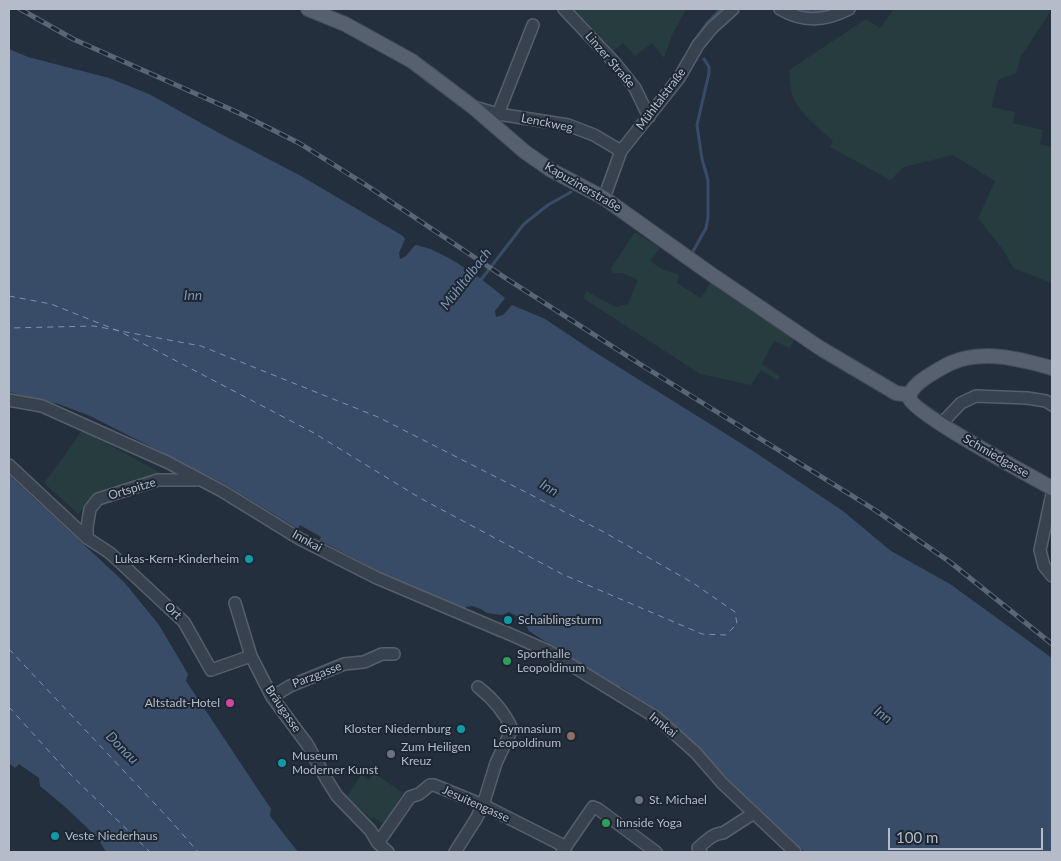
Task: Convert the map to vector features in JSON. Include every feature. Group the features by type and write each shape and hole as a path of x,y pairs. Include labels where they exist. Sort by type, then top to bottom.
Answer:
{"main road":[{"name":"Kapuzinerstraße","path":"308,9 345,24 412,61 551,170 604,198 820,348 896,393 910,395"},
{"path":"910,395 914,387 922,380 952,363 970,358 988,356 1027,361 1052,368"},
{"name":"Schmiedgasse","path":"910,395 910,400 914,404 941,424 1052,488"}],"street":[{"name":"Linzer Straße","path":"564,9 620,69 634,88 649,117"},
{"name":"Mühltalstraße","path":"604,198 622,151 679,78 698,45 712,28 733,9"},
{"path":"780,9 797,18 813,19 831,16 849,9"},
{"path":"498,114 532,25"},
{"name":"Lenckweg","path":"473,107 498,114 568,125 594,135 622,151"},
{"path":"941,424 961,403 976,396 1027,398 1046,401 1052,405"},
{"name":"Ortspitze","path":"9,400 42,406 69,417 102,434 167,462 198,480"},
{"path":"9,465 87,538"},
{"name":"Ortspitze","path":"87,538 90,509 98,500 158,480 198,480"},
{"name":"Innkai","path":"198,480 222,491 300,538 377,578 548,650 657,718 795,852"},
{"path":"1052,494 1040,550 1044,566 1052,576"},
{"name":"Ort","path":"87,538 110,553 184,622 211,670 252,656"},
{"name":"Bräugasse","path":"235,603 252,656 272,697 307,744 326,780 337,796 370,830 378,843 388,852"},
{"name":"Parzgasse","path":"272,697 290,686 344,664 364,662 382,654 394,654"},
{"path":"455,852 483,805 496,763 512,729 508,719 487,694 478,687"},
{"name":"Jesuitengasse","path":"378,843 410,797 419,794 430,785 434,785 483,805 564,850"},
{"path":"564,850 593,807 654,851"},
{"path":"701,852 698,848 711,838 719,833 723,833 754,813"}],"green space":[{"path":"574,9 686,9 672,35 664,58 652,43 635,56 623,43 613,51"},
{"path":"894,9 1052,9 1020,58 1016,73 998,80 992,107 1015,112 1013,123 1043,130 1040,144 1052,147 1052,283 1013,268 1004,251 978,218 995,181 953,155 904,167 890,180 830,147 833,141 799,108 791,91 789,70 866,19 880,28"},
{"path":"635,232 660,248 650,261 660,268 679,275 677,283 701,298 712,281 795,338 790,348 774,341 762,364 780,377 777,380 761,370 751,385 700,374 583,298 586,291 616,307 628,304 638,280 622,273 613,273 611,268"},
{"path":"82,430 161,473 97,492 78,514 44,483"},
{"path":"374,773 403,793 399,799 400,803 386,822 383,823 373,817 372,819 347,797 361,775 369,780"}],"water":[{"name":"Inn","path":"9,49 28,57 109,78 149,94 301,176 403,236 405,239 399,253 400,259 406,256 415,245 426,247 450,259 505,298 495,311 496,317 503,315 512,305 545,319 750,449 843,511 891,551 950,584 1052,658 1052,852 805,852 775,828 681,731 661,713 621,687 619,689 529,631 524,621 520,618 509,612 502,615 487,613 472,606 466,607 464,611 382,573 319,540 321,537 300,525 298,529 223,483 90,416 59,404 9,392"},
{"name":"Donau","path":"9,475 124,582 159,625 188,674 186,681 271,809 270,816 298,852 106,852 97,837 40,786 39,778 19,764 15,768 9,763"}],"waterway":[{"name":"Mühltalbach","path":"691,46 707,23 721,9"},
{"name":"Mühltalbach","path":"796,9 811,12 832,9"},
{"path":"691,255 706,228 708,218 708,180 702,159 697,125 709,73 709,67 704,59"},
{"name":"Mühltalbach","path":"480,281 524,224 548,205 571,192"}],"ferry route":[{"path":"9,296 51,304 119,331 314,433 420,498 562,574 702,634 726,635 737,624 735,612 693,583 602,531 378,417 201,346 94,326 9,328"},
{"path":"9,649 198,852"},
{"path":"9,707 65,769 150,852"}],"railway":[{"path":"20,9 73,39 239,113 299,143 643,366 875,510 950,562 1052,644"}],"place":[{"name":"Lukas-Kern-Kinderheim","path":"249,559"},
{"name":"Schaiblingsturm","path":"508,620"},
{"name":"Sporthalle Leopoldinum","path":"507,661"},
{"name":"Altstadt-Hotel","path":"230,703"},
{"name":"Kloster Niedernburg","path":"461,729"},
{"name":"Gymnasium Leopoldinum","path":"571,736"},
{"name":"Zum Heiligen Kreuz","path":"391,754"},
{"name":"Museum Moderner Kunst","path":"282,763"},
{"name":"St. Michael","path":"639,800"},
{"name":"Innside Yoga","path":"606,823"},
{"name":"Veste Niederhaus","path":"55,836"}]}
